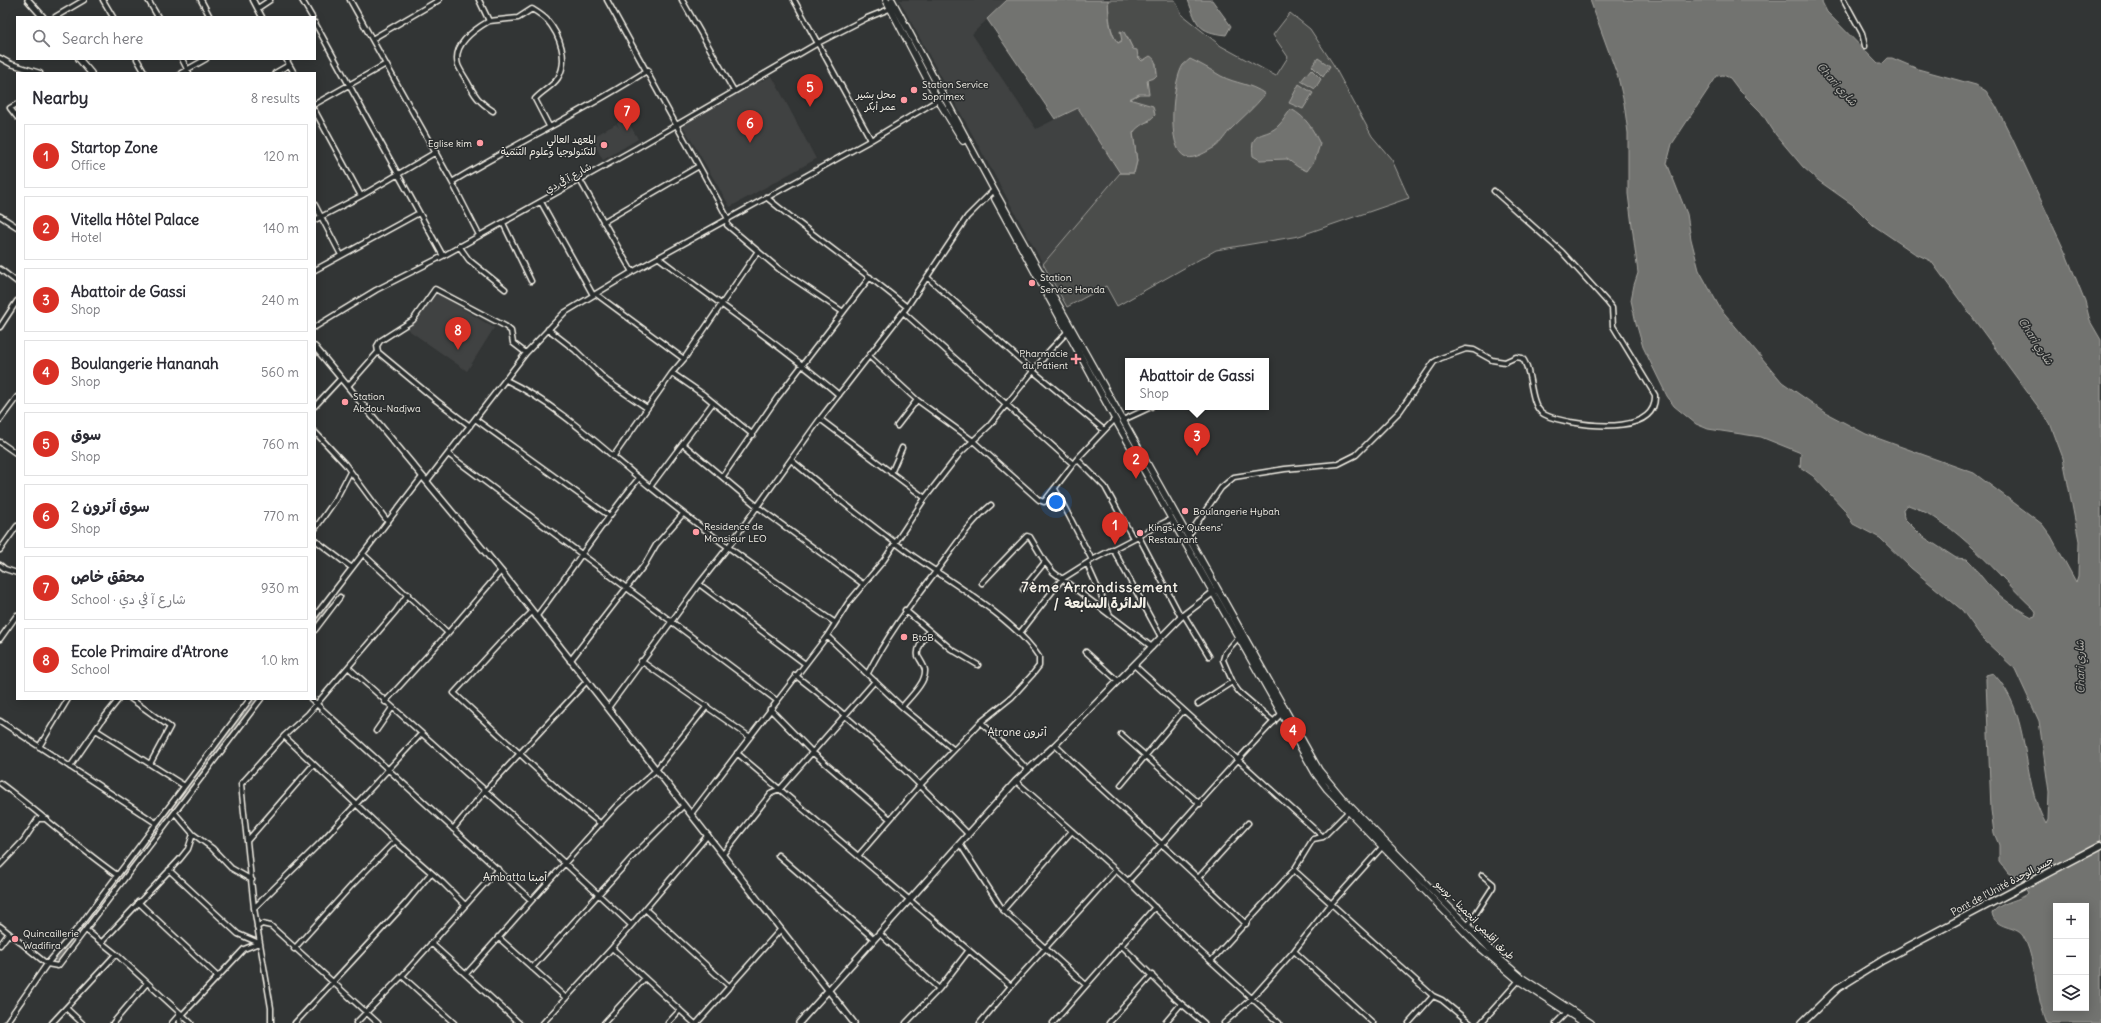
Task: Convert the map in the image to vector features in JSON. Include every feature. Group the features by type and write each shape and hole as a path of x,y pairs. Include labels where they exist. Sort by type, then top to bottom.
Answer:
{"highway":[{"name":"Pont de l'Unité جسر الوحدة","path":"1802,1023 1844,984 1911,944 2101,845"}],"main road":[{"path":"886,0 893,8 993,191 1188,536 1238,638 1320,781 1382,847 1407,869"},
{"path":"892,0 893,8 938,100 993,191 1114,419 1171,519 1215,591 1324,778 1407,869"},
{"name":"طريق إقليمي انجمينا - بوسو","path":"1407,869 1520,979 1591,1023"},
{"name":"طريق إقليمي انجمينا - بوسو","path":"1407,869 1478,946 1520,979 1584,1023"}],"street":[{"path":"28,0 42,16"},
{"path":"57,16 84,0"},
{"path":"103,0 112,16"},
{"path":"148,0 157,16"},
{"path":"201,0 209,16"},
{"path":"253,0 262,16"},
{"path":"258,8 270,0"},
{"path":"302,0 311,16"},
{"path":"350,0 436,152 479,235"},
{"path":"372,39 439,0"},
{"path":"479,0 490,21"},
{"path":"607,0 648,70 728,219 728,225 734,233 779,269 843,312"},
{"path":"682,0 734,91"},
{"path":"794,0 871,140"},
{"path":"1844,0 1862,33 1865,46"},
{"name":"شارع آ في دي","path":"316,326 376,290 443,256 542,202 818,43 867,18 893,8"},
{"path":"493,111 479,102 458,66 457,56 465,39 473,30 490,21 518,18 532,9 547,20 561,42 563,66 558,77 548,89 535,99 549,126"},
{"path":"316,25 443,256"},
{"path":"0,58 11,64 37,72"},
{"path":"80,60 90,72"},
{"path":"138,60 144,72"},
{"path":"182,60 188,71 204,60"},
{"path":"286,60 293,72"},
{"path":"316,103 386,64"},
{"path":"277,72 289,65"},
{"path":"452,182 549,126 623,86 648,70"},
{"path":"427,481 526,353 564,313 632,272 871,140 938,100"},
{"path":"16,105 10,108 16,116"},
{"path":"316,113 361,196"},
{"path":"316,220 361,196 436,152"},
{"path":"603,222 700,166"},
{"path":"580,180 632,272"},
{"path":"608,708 641,661 758,507 820,419 904,312 928,278 967,217 993,191"},
{"path":"1188,536 1221,488 1234,477 1286,469 1338,464 1356,455 1400,411 1434,362 1450,354 1466,349 1474,350 1492,360 1505,362 1516,357 1522,358 1526,362 1530,384 1538,407 1544,414 1579,423 1603,426 1630,423 1646,415 1654,406 1655,395 1613,326 1612,308 1562,252 1494,191"},
{"path":"766,197 801,226 870,277 907,307"},
{"path":"542,202 595,295 684,359"},
{"path":"316,207 341,255"},
{"path":"316,269 419,213"},
{"path":"0,216 16,226"},
{"path":"502,223 531,281"},
{"path":"459,246 469,260 505,289"},
{"path":"613,457 672,373 684,359 758,251"},
{"path":"659,258 721,306 803,364 839,395"},
{"path":"0,269 16,281"},
{"path":"723,476 753,435 777,398 870,277"},
{"path":"928,278 1033,371 1104,430"},
{"path":"470,426 437,401 378,352 377,346 380,341 413,320 435,289 505,326 511,331 513,343 526,353"},
{"path":"0,327 16,303"},
{"path":"904,312 1073,464"},
{"path":"548,329 575,350 607,381 647,408"},
{"path":"691,814 804,663 826,636 834,622 896,543 925,498 960,453 972,440 990,425 1033,371 1067,332"},
{"path":"316,348 501,571 586,682 723,854 780,930 854,1023"},
{"path":"348,386 378,352"},
{"path":"869,356 917,400 972,440 1039,500 1044,502 1077,459 1114,419"},
{"path":"672,373 704,395 712,404 753,435"},
{"path":"316,405 341,378"},
{"path":"506,380 567,420 683,514 834,622"},
{"path":"0,420 16,397"},
{"path":"897,426 917,400"},
{"path":"650,487 712,404"},
{"path":"1123,420 1145,410"},
{"path":"475,419 608,516"},
{"path":"820,419 925,498"},
{"path":"316,433 350,472 388,522"},
{"path":"0,442 16,453"},
{"path":"683,444 723,476 758,507 863,584"},
{"path":"891,473 902,448"},
{"path":"448,454 776,700"},
{"path":"1077,459 1105,488 1133,538"},
{"path":"791,460 829,492 896,543 1020,633 1039,657 1039,666 1012,697 981,722 921,784 858,856"},
{"path":"316,528 336,499 350,472"},
{"path":"316,615 422,477"},
{"path":"536,617 583,555 608,516 639,478"},
{"path":"1055,489 1092,560"},
{"path":"868,673 878,653 905,610 976,519 992,505"},
{"path":"570,661 645,564 656,545 683,514"},
{"path":"1020,633 1062,579 1092,560 1171,519"},
{"path":"0,550 16,527"},
{"path":"1138,535 1183,616 1209,656"},
{"path":"982,583 1027,536 1030,537 1045,562 1062,579 1152,647"},
{"path":"316,541 352,568"},
{"path":"1113,549 1162,638"},
{"path":"363,554 408,594 448,633"},
{"path":"1023,589 1045,562"},
{"path":"1087,564 1110,616"},
{"path":"0,565 5,569 16,573"},
{"path":"385,702 448,633 501,571"},
{"path":"699,584 804,663"},
{"path":"798,1023 1016,782 1055,745 1183,616 1215,591"},
{"path":"271,1023 271,1008 254,908 241,784 284,736 308,714 316,703 349,668 408,594"},
{"path":"316,629 340,597"},
{"path":"905,610 951,649 978,665"},
{"path":"532,612 498,644 454,694 560,791 601,824"},
{"path":"0,639 16,618"},
{"path":"902,707 921,682 924,675 925,669 918,655 918,650 929,630"},
{"path":"826,636 868,673 902,707 954,750"},
{"path":"1238,638 1225,653 1223,660 1232,682 1244,697 1274,722"},
{"path":"1086,652 1118,681"},
{"path":"641,661 661,676 708,706 750,737"},
{"path":"1134,665 1323,837"},
{"path":"349,668 631,925"},
{"path":"795,675 823,696 921,784 968,834"},
{"path":"723,854 772,792 780,789 845,717 875,681"},
{"path":"453,829 485,791 586,682"},
{"path":"1198,704 1232,682"},
{"path":"39,746 67,700"},
{"path":"70,767 118,700"},
{"path":"133,700 170,726 150,764"},
{"path":"6,1023 47,964 117,875 249,700"},
{"path":"0,926 47,964 58,966 260,700"},
{"path":"313,700 531,900"},
{"path":"466,974 564,863 618,805 656,770 708,706"},
{"path":"376,731 392,708"},
{"path":"770,710 812,752 890,819"},
{"path":"1121,785 1144,754 1183,711"},
{"path":"1128,881 1200,804 1237,759 1281,714"},
{"path":"0,721 156,823"},
{"path":"981,722 1028,770"},
{"path":"96,730 183,786"},
{"path":"254,908 356,805 421,734"},
{"path":"1121,734 1200,804"},
{"path":"284,736 313,765 443,883 465,905"},
{"path":"1055,745 1109,797 1199,877 1246,924"},
{"path":"737,753 911,899 1011,986"},
{"path":"247,840 313,765"},
{"path":"1016,782 1116,870 1211,961 1279,1023"},
{"path":"0,784 48,819 75,845 117,875"},
{"path":"532,968 597,894 684,805"},
{"path":"1211,961 1294,870 1313,839 1323,837 1348,812"},
{"path":"175,813 193,834 212,848 231,868 252,880"},
{"path":"0,865 24,841 38,819 48,819"},
{"path":"1199,877 1248,823"},
{"path":"1003,910 1072,831"},
{"path":"102,942 188,849 193,834"},
{"path":"543,1023 612,948 708,835"},
{"path":"294,949 352,884 395,841"},
{"path":"960,844 1003,910 1086,985"},
{"path":"1224,1023 1252,998 1294,951 1331,904 1382,847"},
{"path":"778,855 874,939"},
{"path":"356,1023 402,976 498,869"},
{"path":"169,870 238,934 259,943"},
{"path":"980,1023 1011,986 1116,870"},
{"path":"1294,870 1433,996 1442,1000 1470,1023"},
{"path":"295,1023 334,982 431,873"},
{"path":"1467,928 1493,887 1493,884 1482,875"},
{"path":"138,902 218,977"},
{"path":"1053,1023 1155,907"},
{"path":"645,909 730,987"},
{"path":"257,927 262,924 270,926 378,1023"},
{"path":"86,930 116,954 191,1023"},
{"path":"697,1023 780,930"},
{"path":"0,945 9,933"},
{"path":"880,934 939,989"},
{"path":"498,937 566,998"},
{"path":"172,1023 244,950 259,943"},
{"path":"431,943 519,1023"},
{"path":"1121,945 1181,1004 1204,1023"},
{"path":"612,948 694,1023"},
{"path":"906,1023 939,989 969,950"},
{"path":"1294,951 1373,1023"},
{"path":"52,1023 116,954"},
{"path":"1109,1023 1152,975"},
{"path":"402,976 454,1023"},
{"path":"604,1023 645,978"},
{"path":"1481,1023 1520,979"},
{"path":"113,1023 148,983"},
{"path":"1409,1023 1433,996"},
{"path":"1165,1023 1181,1004"},
{"path":"66,1008 82,1023"},
{"path":"668,1023 680,1010"},
{"path":"1556,1023 1566,1012"},
{"path":"180,1023 181,1015"}],"shaded area":[{"path":"899,0 1007,0 972,34 1036,129 1077,108 1120,173 1043,264"},
{"path":"1108,0 1175,0 1182,15 1221,46 1276,76 1288,57 1273,35 1290,13 1310,29 1333,64 1372,136 1392,160 1409,198 1299,236 1216,250 1117,306 1106,286 1067,307 1043,264 1120,173 1134,173 1137,161 1133,133 1138,125 1150,121 1129,100 1139,94 1147,86 1147,80 1157,75 1156,63 1140,58 1134,52 1127,36 1118,43 1115,39 1110,23"},
{"path":"772,76 816,159 730,207 683,126 735,94"},
{"path":"626,118 638,139 603,160 591,138 616,124 619,128 617,123"},
{"path":"437,293 494,328 467,371 407,329"}],"water":[{"path":"1007,0 1108,0 1112,34 1118,43 1122,41 1120,31 1124,32 1133,49 1137,50 1138,57 1142,61 1150,56 1154,59 1157,75 1154,78 1147,80 1149,94 1139,94 1129,99 1153,106 1155,115 1133,133 1137,161 1134,173 1120,173 1078,108 1055,119 987,19"},
{"path":"1188,0 1212,0 1231,26 1226,35 1210,32 1200,26 1194,16"},
{"name":"Chari شاري","path":"1590,0 1821,0 1827,12 1878,64 1882,64 1888,58 1892,58 1918,69 1976,85 1986,91 1996,106 2066,254 2085,301 2090,321 2101,340 2101,1023 2047,1023 2040,1003 2031,957 2023,936 2016,930 2001,925 1994,918 1992,913 2006,903 2028,893 2020,879 2008,873 1999,861 1999,845 1994,833 1991,810 1986,675 1993,673 2006,689 2014,707 2020,726 2032,786 2038,806 2046,824 2048,820 2049,792 2039,721 2015,669 1983,639 1962,610 1911,568 1880,538 1853,524 1844,509 1813,476 1800,467 1801,453 1761,437 1708,429 1696,424 1674,406 1667,396 1643,347 1631,300 1638,273 1628,194 1628,133 1624,103 1618,77","holes":["1723,75 1730,78 1739,90 1761,112 1776,135 1803,167 1819,181 1853,205 1873,225 1914,253 1931,261 2050,423 2063,458 2079,541 2078,576 2076,582 2051,536 2042,524 1974,473 1866,434 1826,413 1782,382 1720,308 1699,270 1691,239 1687,214 1667,163 1672,144 1717,76","1908,505 1943,523 1960,536 1976,550 2034,609 2036,612 2035,616 2032,617 2025,613 1998,594 1967,559 1956,558 1922,536 1904,518 1903,509"]},
{"path":"1318,58 1330,66 1323,77 1312,66"},
{"path":"1190,59 1227,79 1254,88 1265,94 1217,145 1201,155 1189,158 1179,151 1175,141 1173,114 1176,85 1179,73 1183,65"},
{"path":"1311,69 1321,79 1315,89 1301,81"},
{"path":"1299,84 1313,93 1303,109 1289,103"},
{"path":"1291,109 1297,112 1308,124 1320,144 1315,160 1307,171 1298,167 1287,159 1260,160 1253,156 1252,147 1256,138 1274,129"}],"waterway":[{"path":"316,621 329,603"},
{"path":"239,721 255,700"},
{"path":"78,932 237,724"},
{"path":"57,960 71,941"}],"place":[{"name":"Station Service Soprimex","path":"914,90"},
{"name":"محل بشير عمر أبكر","path":"904,100"},
{"name":"سوق","path":"810,107"},
{"name":"محقق خاص","path":"627,131"},
{"name":"Eglise kim","path":"480,143"},
{"name":"سوق أترون 2","path":"750,143"},
{"name":"المعهد العالي للتكنولوجيا وعلوم التنمية","path":"604,145"},
{"name":"Station Service Honda","path":"1032,283"},
{"name":"Ecole Primaire d'Atrone","path":"458,350"},
{"name":"Pharmacie du Patient","path":"1076,359"},
{"name":"Station Abdou-Nadjwa","path":"345,402"},
{"name":"Abattoir de Gassi","path":"1197,456"},
{"name":"Vitella Hôtel Palace","path":"1136,479"},
{"name":"Boulangerie Hybah","path":"1185,511"},
{"name":"Residence de Monsieur LEO","path":"696,532"},
{"name":"Kings' & Queens' Restaurant","path":"1140,533"},
{"name":"Startop Zone","path":"1115,545"},
{"name":"BtoB","path":"904,637"},
{"name":"Boulangerie Hananah","path":"1293,750"},
{"name":"Quincaillerie Wadifira","path":"15,939"}],"district":[{"name":"7ème Arrondissement / الدائرة السابعة","path":"1100,596"},
{"name":"Atrone أترون","path":"1017,732"},
{"name":"Ambatta أمبتا","path":"515,877"}]}
